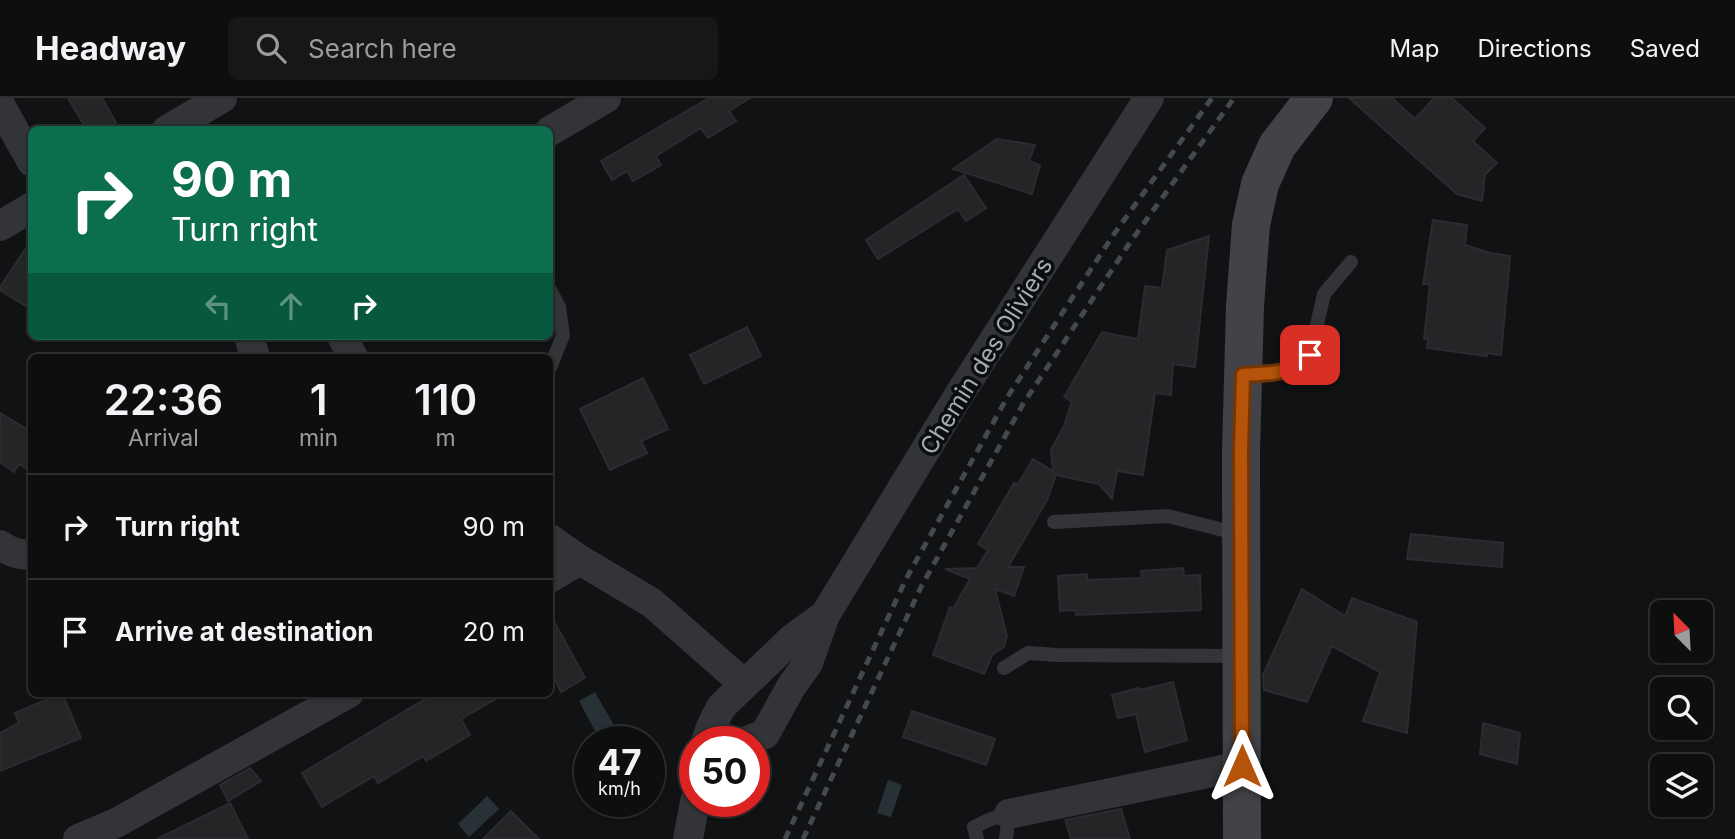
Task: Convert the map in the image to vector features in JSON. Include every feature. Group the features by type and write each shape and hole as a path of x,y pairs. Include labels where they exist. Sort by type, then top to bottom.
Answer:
{"main road":[{"path":"1242,839 1241,451 1251,225 1260,184 1277,146 1314,98"}],"street":[{"path":"174,126 222,98"},
{"path":"553,129 606,98"},
{"name":"Chemin des Oliviers","path":"769,726 808,663 825,615 959,395 1149,98"},
{"path":"0,105 28,155"},
{"path":"0,226 28,210"},
{"path":"553,541 652,603 744,684"},
{"path":"553,576 580,560"},
{"name":"Chemin des Oliviers","path":"712,726 721,707 744,684 792,639 825,615"},
{"path":"78,839 116,823 342,697"},
{"path":"1008,826 1242,766"},
{"path":"688,839 692,817"}],"lane":[{"path":"1243,375 1294,369 1310,355 1324,294 1351,262"},
{"path":"553,296 559,307 563,335 553,360"},
{"path":"1054,522 1168,516 1241,535"},
{"path":"1004,668 1028,653 1242,656"},
{"path":"978,839 974,827 991,819 1008,826"}],"shaded area":[{"path":"595,692 614,726 592,726 579,701"},
{"path":"888,780 902,785 891,817 877,813"},
{"path":"487,796 499,809 469,837 458,824"}],"building":[{"path":"68,98 102,98 118,126 85,126"},
{"path":"709,98 750,98 729,111 736,121 708,138 701,128 656,156 661,165 633,181 627,171 612,180 601,161"},
{"path":"1349,98 1392,98 1415,119 1434,98 1452,98 1485,128 1473,141 1497,163 1485,175 1482,201 1457,194"},
{"path":"997,139 1035,145 1029,161 1040,165 1032,194 953,169"},
{"path":"964,175 986,208 966,221 958,209 878,259 866,240"},
{"path":"1433,220 1467,225 1465,245 1510,256 1501,355 1487,353 1487,356 1427,348 1428,339 1424,339 1430,284 1423,284"},
{"path":"1209,236 1195,367 1173,364 1171,395 1155,393 1143,475 1117,471 1112,499 1099,484 1056,475 1047,500 1008,567 1024,567 1014,596 995,589 1007,636 1004,647 992,655 984,674 933,655 950,607 953,609 970,579 945,569 977,568 988,550 978,544 1014,483 1018,484 1033,459 1053,471 1051,450 1064,426 1072,401 1064,397 1102,332 1138,339 1145,286 1162,288 1167,250"},
{"path":"28,245 28,308 0,290"},
{"path":"747,327 761,356 704,384 690,355"},
{"path":"643,378 668,429 641,441 647,453 610,470 580,409"},
{"path":"0,413 28,430 28,470 19,464 14,472 0,462"},
{"path":"1411,534 1503,543 1502,567 1407,559"},
{"path":"1183,568 1184,576 1200,575 1201,610 1076,615 1075,610 1060,611 1058,576 1087,574 1087,580 1142,578 1141,571"},
{"path":"1302,589 1345,616 1352,598 1417,622 1407,733 1363,721 1380,672 1332,646 1307,702 1264,690 1263,675"},
{"path":"553,619 585,678 561,692 553,676"},
{"path":"1173,682 1187,740 1145,752 1136,714 1118,718 1112,695"},
{"path":"53,697 64,697 81,738 0,771 0,733 19,723 15,713"},
{"path":"428,697 499,697 461,719 470,735 426,761 423,756 378,783 374,776 322,807 302,773"},
{"path":"912,711 995,739 986,765 903,737"},
{"path":"1483,723 1520,733 1517,764 1480,754"},
{"path":"250,768 261,781 228,801 220,785"},
{"path":"230,803 248,839 157,839"},
{"path":"1121,809 1130,839 1071,839 1065,820"},
{"path":"511,811 539,839 483,839"}],"railway":[{"path":"785,839 906,579 1008,396 1114,234 1212,98"},
{"path":"803,839 921,587 1023,404 1129,244 1234,98"}],"route":[{"path":"1242,766 1243,375 1294,369 1310,355"}]}
